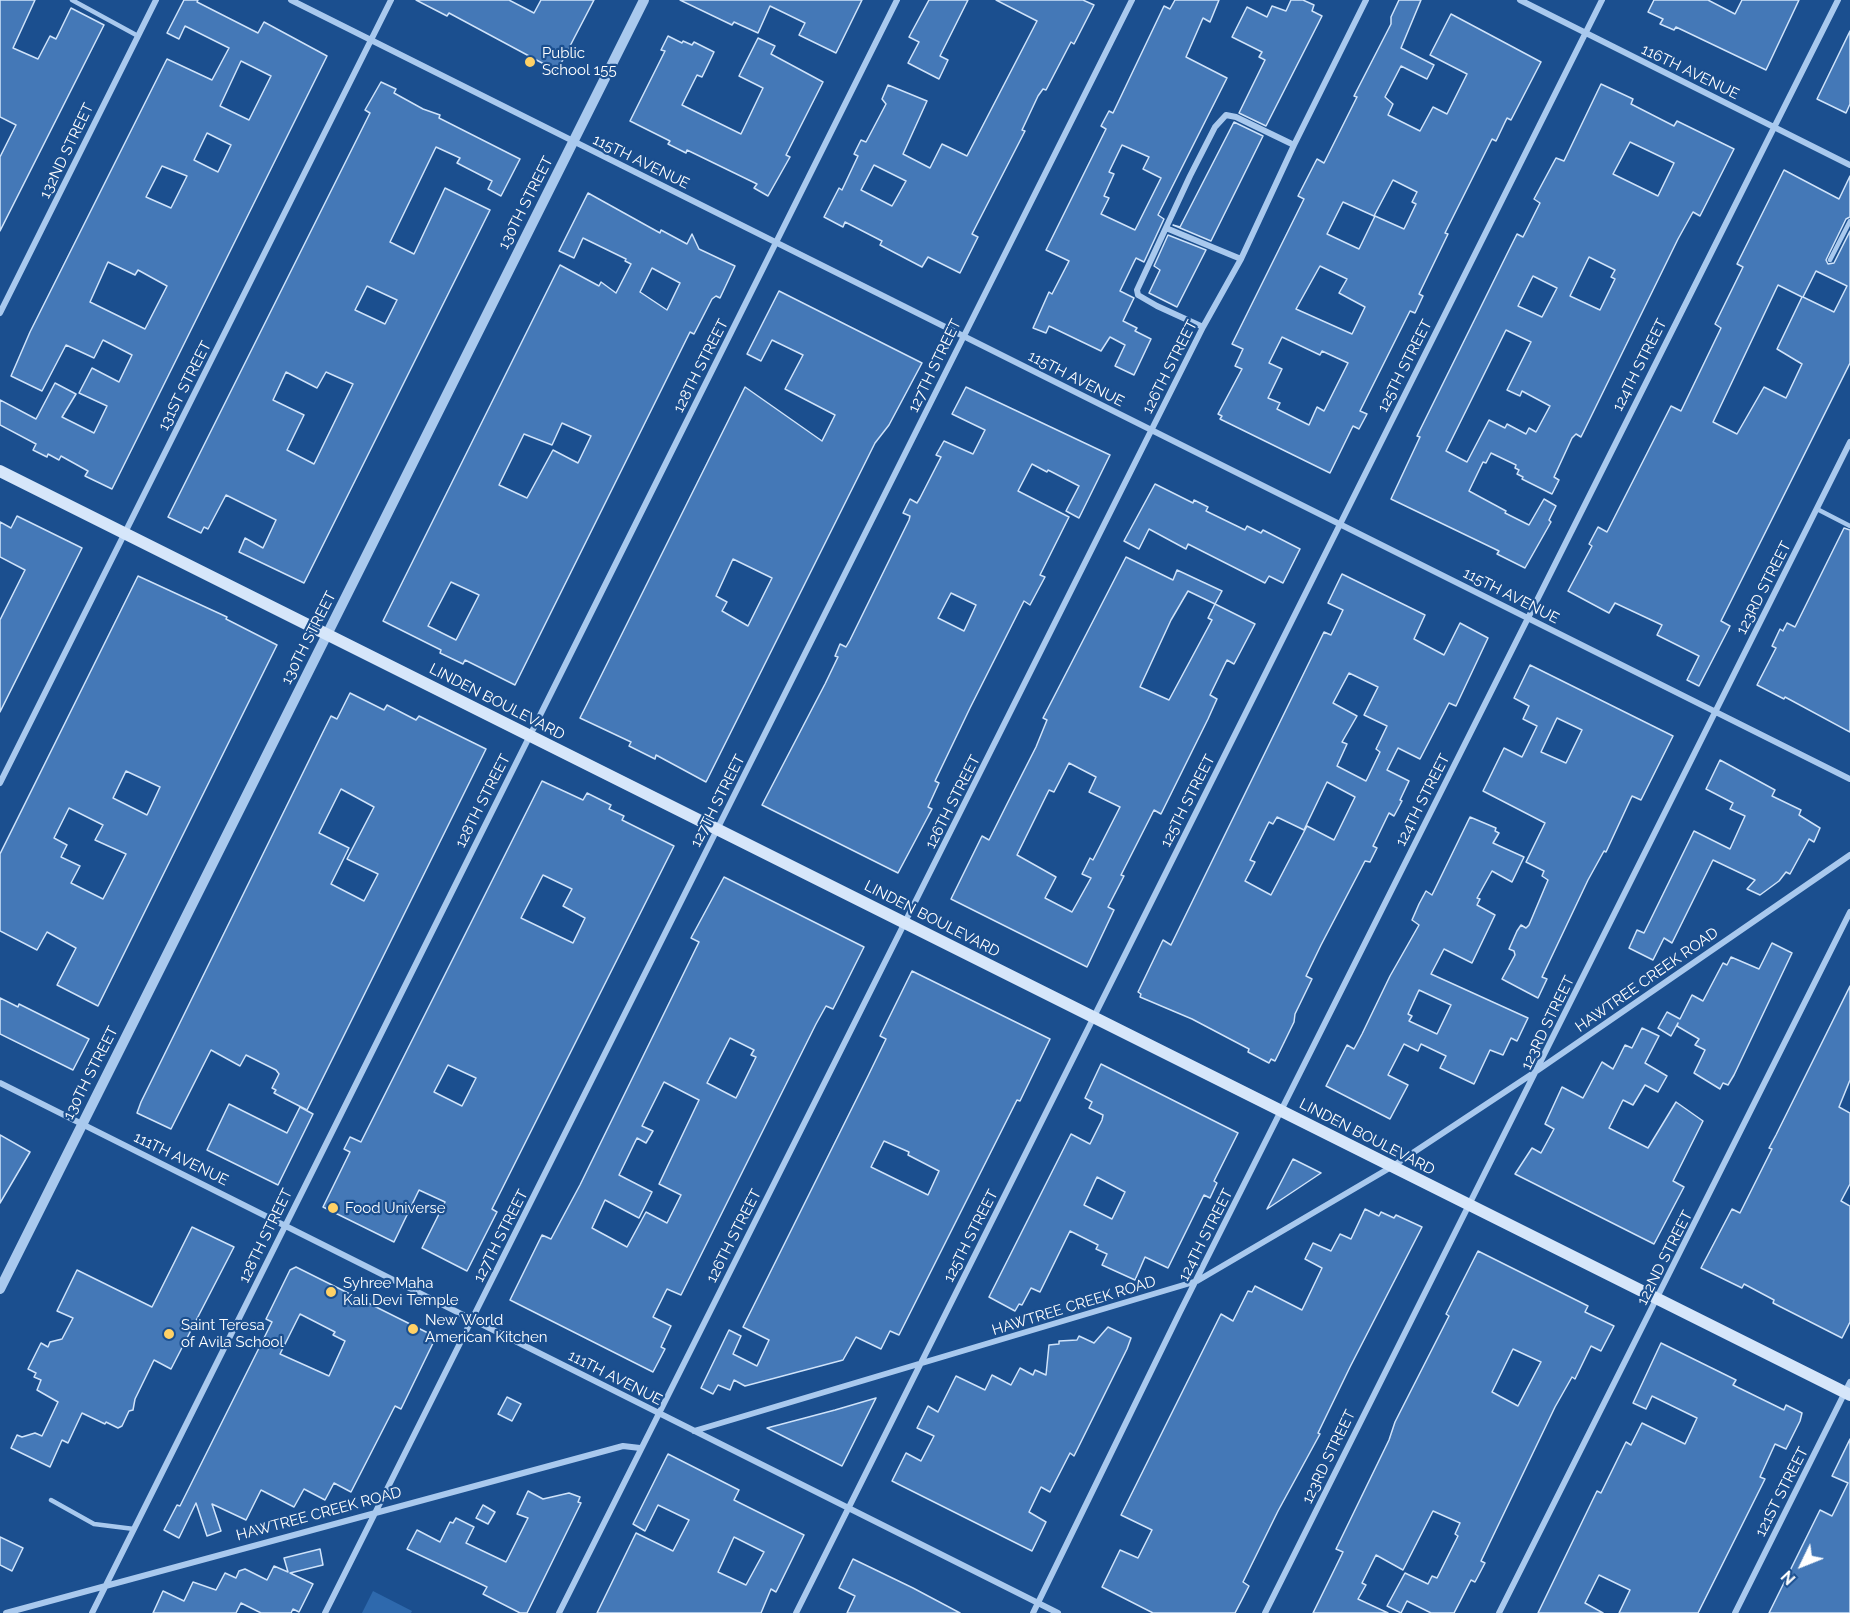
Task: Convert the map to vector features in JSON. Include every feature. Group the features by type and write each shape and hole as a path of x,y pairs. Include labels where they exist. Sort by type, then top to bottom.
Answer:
{"main road":[{"name":"LINDEN BOULEVARD","path":"0,471 1658,1299 1848,1390"}],"street":[{"name":"132ND STREET","path":"0,313 156,0"},
{"name":"115TH AVENUE","path":"291,0 1850,779"},
{"name":"131ST STREET","path":"0,783 391,0"},
{"name":"130TH STREET","path":"0,1289 644,0"},
{"name":"128TH STREET","path":"92,1613 897,0"},
{"name":"127TH STREET","path":"325,1613 1132,0"},
{"name":"126TH STREET","path":"559,1613 1203,327 1241,259 1294,145 1366,0"},
{"name":"116TH AVENUE","path":"1520,0 1850,165"},
{"name":"125TH STREET","path":"796,1613 1602,0"},
{"name":"124TH STREET","path":"1033,1613 1527,617 1839,0"},
{"path":"1203,327 1138,295 1137,290 1215,127 1226,115 1236,117 1294,145"},
{"path":"1166,228 1241,259"},
{"name":"123RD STREET","path":"1265,1613 1850,442"},
{"name":"HAWTREE CREEK ROAD","path":"694,1431 1197,1281 1393,1166 1538,1070 1850,855"},
{"name":"122ND STREET","path":"1499,1613 1850,912"},
{"name":"111TH AVENUE","path":"0,1083 1058,1613"},
{"name":"121ST STREET","path":"1735,1613 1848,1390"},
{"name":"HAWTREE CREEK ROAD","path":"6,1613 107,1583 623,1446 640,1448"}],"lane":[{"path":"72,0 138,36"},
{"path":"1830,260 1850,221"},
{"path":"1817,509 1850,526"},
{"path":"51,1500 94,1524 134,1529"}],"shaded area":[{"path":"373,1591 412,1611 411,1613 362,1613"}],"building":[{"path":"0,0 35,0 13,48 38,59 50,36 56,39 71,8 104,25 0,231 0,157 16,125 0,117"},
{"path":"184,0 198,0 197,2 258,33 264,22 327,56 112,489 85,476 88,471 61,456 59,460 33,450 36,444 0,425 0,400 36,419 55,383 76,394 62,417 94,433 107,406 79,393 92,368 119,382 132,355 103,340 94,358 66,345 42,391 11,376 30,332 167,59 212,80 229,48 185,26 179,39 167,33","holes":["241,61 271,76 249,120 220,106","207,133 231,145 218,172 194,160","162,166 187,176 171,208 146,197","108,262 135,275 138,270 167,286 145,329 90,302"]},
{"path":"416,0 509,0 534,13 541,0 594,0 557,71 449,13 447,16"},
{"path":"680,0 862,0 836,53 799,35 805,23 770,6 758,33 734,22 732,25"},
{"path":"929,0 968,0 940,56 948,60 939,79 908,63 919,42 909,37"},
{"path":"996,0 1083,0 1094,5 1074,44 1071,42 1046,90 1043,89 1038,96 1022,130 1025,131 972,234 978,237 960,273 928,257 922,267 880,245 882,241 845,222 843,227 824,217 839,188 842,190 858,156 854,154 861,140 866,142 886,104 882,99 888,85 927,101 903,154 930,168 942,144 967,156 1037,21","holes":["874,165 906,181 892,206 861,190"]},
{"path":"1175,0 1219,0 1210,22 1203,18 1186,57 1227,78 1158,215 1164,219 1144,262 1136,258 1120,291 1134,298 1123,321 1137,328 1135,331 1151,339 1134,375 1115,366 1125,345 1110,337 1101,351 1049,326 1046,333 1033,328 1049,292 1052,294 1069,261 1046,250 1106,129 1101,126 1109,111 1113,113 1164,6 1170,9","holes":["1122,145 1149,157 1143,169 1161,178 1135,230 1101,214 1109,198 1104,196 1114,174 1109,172"]},
{"path":"1291,0 1303,0 1314,5 1312,11 1322,16 1266,126 1239,113 1265,60 1259,57 1262,52 1232,37 1247,7 1267,17 1272,6 1286,11"},
{"path":"1399,0 1421,0 1401,48 1434,65 1427,79 1401,66 1385,97 1393,104 1388,115 1420,131 1433,107 1447,114 1467,74 1430,55 1451,14 1541,62 1511,120 1507,118 1496,141 1492,139 1445,233 1448,234 1419,294 1423,296 1415,313 1410,311 1360,411 1367,414 1359,429 1353,426 1330,473 1220,419 1222,416 1218,414 1242,369 1235,366 1243,349 1232,344 1304,199 1298,196 1317,159 1324,163 1357,97 1354,96 1391,24 1391,17","holes":["1393,180 1417,192 1412,202 1416,204 1404,229 1375,216 1359,249 1327,234 1343,202 1374,216","1320,266 1347,279 1339,293 1365,307 1352,334 1296,309","1282,337 1320,355 1322,351 1348,363 1324,411 1317,407 1309,425 1277,409 1280,403 1268,398 1282,369 1269,363"]},
{"path":"1654,0 1708,0 1735,14 1742,0 1799,0 1766,70 1676,27 1674,30 1660,24 1663,19 1648,12"},
{"path":"1850,31 1850,104 1846,113 1817,99"},
{"path":"668,36 682,43 683,41 692,45 694,42 714,52 702,77 697,75 682,105 741,134 763,88 739,76 758,38 775,46 771,54 823,82 786,155 790,157 768,196 754,188 757,184 687,150 686,153 668,144 670,141 630,121 665,51 661,50"},
{"path":"381,82 396,89 394,93 423,109 440,115 439,118 520,159 501,196 488,189 492,181 457,163 460,158 436,147 390,242 414,254 445,188 490,210 304,583 239,552 245,538 263,548 276,520 226,495 208,529 204,527 201,533 168,517 370,113 365,110","holes":["367,286 397,300 385,324 355,310","286,372 317,388 326,372 353,384 314,464 287,450 304,415 273,400"]},
{"path":"1601,84 1633,99 1631,104 1674,126 1677,121 1734,149 1700,216 1693,212 1678,239 1581,437 1576,434 1572,438 1554,477 1559,480 1552,494 1522,479 1523,477 1517,474 1519,470 1515,468 1516,465 1491,453 1486,463 1483,462 1469,491 1506,511 1505,513 1529,525 1544,499 1556,506 1549,520 1551,522 1525,568 1497,554 1499,551 1391,499 1420,437 1417,436 1517,234 1523,237 1540,203 1534,199 1556,158 1564,161","holes":["1630,142 1674,163 1658,196 1613,174","1589,257 1615,270 1611,277 1615,279 1600,310 1570,296","1533,276 1557,288 1542,317 1518,306","1506,330 1531,342 1507,390 1520,396 1522,391 1550,406 1536,432 1529,428 1526,434 1507,424 1505,428 1489,420 1467,462 1446,451"]},
{"path":"1234,122 1263,136 1211,241 1173,225 1180,227"},
{"path":"1784,170 1839,199 1850,176 1850,217 1846,219 1826,260 1828,264 1834,263 1850,231 1850,363 1721,621 1730,626 1699,686 1687,680 1699,656 1657,635 1662,625 1615,603 1609,613 1568,591 1592,546 1589,544 1598,527 1607,532 1671,406 1681,411 1721,328 1715,324 1743,267 1737,264","holes":["1816,271 1847,286 1834,312 1803,297","1778,285 1802,297 1777,349 1802,364 1786,398 1764,387 1737,434 1713,422"]},
{"path":"588,193 660,233 661,230 687,244 692,234 699,249 735,266 720,298 716,296 712,299 694,334 690,332 515,685 465,660 463,664 440,653 441,650 383,621 560,265 599,286 601,282 616,293 631,264 625,261 626,259 583,238 574,258 559,251","holes":["652,268 680,283 667,310 640,292","562,423 591,436 578,463 553,450 527,498 499,485 524,434 552,445","451,582 479,595 456,640 428,626"]},
{"path":"1168,235 1206,250 1177,307 1149,293 1160,270 1154,266"},
{"path":"779,291 922,363 889,425 875,443 706,782 656,755 655,759 629,746 631,742 580,718 745,387 822,441 835,415 785,389 803,355 772,340 761,361 747,354","holes":["733,559 772,578 748,626 722,611 727,602 716,596"]},
{"path":"966,387 1110,455 1079,518 1066,511 1079,486 1048,470 1047,472 1032,464 1018,491 1069,517 1040,575 1045,577 1030,605 1024,601 970,708 935,781 939,783 928,807 932,809 898,873 762,805 825,684 838,657 835,656 840,644 846,647 850,640 909,520 910,516 903,513 910,499 917,503 920,498 941,457 936,455 944,441 973,454 985,430 952,414","holes":["951,593 976,605 964,631 938,618"]},
{"path":"1155,484 1193,503 1194,500 1208,507 1206,511 1245,530 1247,526 1261,533 1263,530 1300,549 1283,583 1269,576 1265,583 1188,544 1186,549 1149,529 1139,549 1124,541"},
{"path":"17,516 82,548 0,712 0,620 25,570 0,557 0,522 11,528"},
{"path":"1844,528 1850,530 1850,732 1785,697 1784,699 1757,685 1776,648 1772,646 1780,629 1783,631 1787,623 1795,627"},
{"path":"1126,557 1173,580 1177,570 1222,591 1215,604 1255,624 1234,664 1227,660 1210,695 1217,699 1208,719 1161,814 1154,810 1121,875 1124,876 1108,907 1114,910 1087,967 951,899 982,836 989,840 1036,747 1047,720 1043,718","holes":["1188,591 1215,604 1208,618 1212,620 1169,700 1140,687 1171,620","1069,763 1096,777 1089,792 1120,807 1093,860 1090,858 1082,874 1091,878 1072,912 1045,898 1056,877 1017,855 1049,790 1054,792"]},
{"path":"1342,574 1425,615 1414,639 1444,655 1460,623 1488,638 1456,706 1449,703 1420,759 1398,748 1387,770 1409,781 1400,800 1402,801 1394,816 1389,813 1373,846 1377,848 1370,862 1365,861 1321,945 1306,976 1312,979 1295,1014 1294,1022 1275,1061 1271,1059 1269,1063 1248,1052 1249,1049 1192,1019 1140,997 1141,994 1138,992 1163,940 1171,945 1324,632 1331,635 1343,610 1328,603","holes":["1349,673 1378,687 1364,715 1387,726 1376,749 1380,752 1366,781 1337,766 1347,744 1342,742 1357,716 1333,703","1327,782 1355,797 1334,840 1307,826 1271,895 1245,881 1255,862 1250,860 1269,822 1273,824 1277,817 1304,830"]},
{"path":"138,576 227,617 226,619 277,645 98,1006 57,985 76,948 47,932 37,950 0,931 0,854","holes":["126,771 160,787 147,815 113,798","69,808 103,825 95,840 126,854 103,899 71,883 80,866 61,857 67,845 54,838"]},
{"path":"1530,665 1673,736 1641,800 1632,796 1606,852 1604,851 1588,880 1542,977 1547,979 1538,998 1502,979 1515,955 1514,951 1509,949 1517,931 1521,925 1526,928 1529,925 1548,880 1542,876 1544,871 1526,862 1545,823 1483,791 1504,748 1522,757 1537,726 1523,719 1529,706 1514,698","holes":["1557,718 1582,730 1566,763 1541,752"]},
{"path":"350,693 384,710 387,705 416,720 419,716 486,749 307,1110 274,1093 276,1090 272,1088 279,1074 276,1070 246,1055 240,1066 211,1050 171,1129 137,1113 141,1102 331,716 337,719","holes":["341,789 374,807 347,859 378,874 364,901 331,884 349,848 319,833"]},
{"path":"1720,760 1775,790 1772,796 1801,810 1799,815 1820,828 1814,842 1809,839 1790,874 1786,872 1779,881 1760,895 1747,889 1755,880 1713,860 1672,943 1664,938 1653,960 1629,948 1637,930 1644,933 1694,831 1730,849 1745,816 1730,809 1733,803 1706,789"},
{"path":"542,781 583,800 587,793 611,805 609,809 624,816 622,820 674,846 492,1209 497,1212 467,1271 422,1248 445,1202 419,1190 394,1242 323,1207 350,1152 344,1149 350,1137 361,1142","holes":["543,875 572,889 563,906 585,918 573,943 521,918","448,1065 476,1078 462,1106 434,1092"]},
{"path":"1470,817 1496,828 1495,831 1499,833 1493,843 1524,857 1512,882 1492,871 1477,898 1480,899 1477,905 1495,915 1472,963 1444,949 1431,974 1528,1018 1517,1041 1511,1038 1503,1055 1490,1050 1474,1084 1440,1068 1446,1056 1421,1044 1418,1051 1404,1044 1388,1075 1408,1085 1390,1119 1326,1086 1347,1045 1354,1049 1390,976 1419,925 1412,920 1426,891 1432,895","holes":["1419,990 1451,1005 1437,1034 1409,1021 1412,1016 1408,1014"]},
{"path":"724,877 864,947 833,1009 826,1006 816,1024 681,1295 667,1289 653,1317 671,1326 661,1347 665,1349 653,1372 510,1300 542,1235 551,1239 580,1185 699,942 691,938","holes":["730,1038 754,1050 751,1055 756,1057 736,1098 707,1083","664,1082 699,1100 659,1184 681,1195 667,1223 646,1212 627,1247 592,1228 605,1200 639,1218 652,1192 619,1175 637,1138 646,1143 653,1131 642,1126"]},
{"path":"1772,943 1792,953 1734,1075 1728,1085 1723,1083 1720,1089 1694,1073 1705,1050 1695,1045 1699,1039 1677,1026 1678,1023 1671,1036 1658,1028 1667,1012 1680,1019 1692,995 1703,1001 1723,963 1727,965 1731,957 1759,969"},
{"path":"912,971 1050,1039 899,1335 890,1331 881,1349 856,1337 843,1360 745,1386 734,1380 730,1390 718,1385 713,1394 701,1388 729,1330 741,1336 733,1354 757,1366 769,1340 743,1327 886,1039 880,1036","holes":["884,1141 909,1152 908,1155 939,1171 928,1195 871,1167"]},
{"path":"1850,986 1850,1080 1839,1107 1850,1113 1850,1184 1841,1201 1850,1206 1850,1322 1842,1338 1773,1303 1774,1300 1744,1284 1742,1288 1701,1268 1732,1209 1740,1213 1772,1149 1769,1148"},
{"path":"0,998 18,1007 19,1004 89,1039 73,1070 0,1034"},
{"path":"1642,1028 1659,1036 1645,1063 1667,1076 1658,1092 1645,1085 1633,1105 1623,1100 1609,1128 1648,1148 1676,1102 1703,1121 1673,1181 1684,1187 1654,1244 1515,1174 1532,1148 1541,1153 1554,1129 1545,1124 1562,1087 1583,1098 1602,1062 1613,1069 1625,1045 1632,1048"},
{"path":"1101,1064 1238,1133 1214,1181 1217,1183 1210,1198 1204,1195 1168,1268 1145,1257 1135,1280 1102,1265 1107,1254 1096,1249 1098,1245 1070,1231 1040,1292 1031,1288 1022,1305 1019,1304 1015,1311 989,1297 1071,1134 1090,1144 1102,1120 1103,1115 1089,1108 1092,1102 1085,1098","holes":["1097,1177 1125,1192 1112,1219 1084,1205"]},
{"path":"229,1104 287,1133 300,1107 313,1114 278,1185 207,1150"},
{"path":"0,1135 30,1152 0,1203"},
{"path":"1293,1159 1321,1173 1267,1209"},
{"path":"1365,1209 1379,1216 1381,1212 1394,1218 1396,1215 1422,1227 1350,1367 1318,1433 1320,1434 1243,1582 1249,1586 1235,1613 1153,1613 1102,1587 1120,1550 1138,1558 1152,1530 1121,1515 1221,1314 1233,1321 1248,1291 1252,1292 1255,1286 1302,1310 1322,1268 1305,1259 1313,1243 1331,1251 1340,1234 1351,1239"},
{"path":"192,1227 234,1247 171,1369 154,1360 135,1399 133,1410 129,1411 122,1426 118,1428 82,1413 68,1443 62,1440 50,1467 11,1448 17,1435 22,1437 35,1433 42,1436 58,1402 37,1390 41,1380 34,1377 36,1373 28,1369 41,1343 48,1347 50,1342 62,1339 73,1318 57,1311 77,1270 152,1307"},
{"path":"1478,1251 1588,1306 1585,1312 1614,1326 1601,1351 1591,1346 1575,1379 1572,1377 1555,1407 1481,1561 1485,1563 1475,1582 1471,1580 1454,1613 1431,1613 1407,1601 1401,1613 1387,1606 1405,1573 1428,1584 1432,1576 1437,1578 1458,1536 1455,1534 1460,1523 1433,1511 1403,1570 1376,1555 1362,1583 1366,1585 1358,1599 1388,1613 1313,1613 1343,1552 1336,1549 1389,1440 1395,1422 1449,1316 1446,1314","holes":["1513,1349 1541,1362 1518,1406 1492,1392"]},
{"path":"296,1267 436,1337 401,1409 395,1406 351,1492 334,1483 325,1500 304,1489 294,1507 261,1490 246,1520 212,1504 221,1531 207,1536 196,1503 179,1538 164,1530 177,1505 180,1506 272,1322 266,1319 290,1270","holes":["300,1314 335,1332 333,1335 345,1341 329,1376 280,1354"]},
{"path":"1108,1327 1131,1338 1074,1456 1070,1453 1050,1492 1041,1487 1029,1512 1046,1522 1032,1551 892,1481 906,1453 921,1461 934,1436 917,1428 928,1406 938,1412 956,1376 985,1390 992,1375 1011,1385 1020,1368 1033,1375 1035,1370 1046,1375 1049,1345 1059,1344 1059,1341 1077,1340 1079,1336 1094,1343"},
{"path":"1661,1343 1736,1380 1733,1385 1784,1410 1786,1405 1802,1413 1800,1421 1786,1449 1775,1444 1760,1477 1765,1479 1698,1613 1619,1613 1630,1590 1599,1575 1585,1603 1603,1613 1538,1613 1597,1491 1601,1493 1626,1442 1631,1445 1642,1423 1685,1444 1697,1418 1652,1396 1646,1409 1633,1403"},
{"path":"507,1397 521,1404 512,1421 498,1414"},
{"path":"876,1398 842,1466 767,1428 835,1410"},
{"path":"1850,1439 1850,1613 1769,1613 1820,1510 1832,1516 1848,1483 1832,1476"},
{"path":"668,1454 739,1490 734,1500 804,1535 776,1592 771,1589 761,1613 597,1613 636,1533 673,1551 689,1520 658,1505 645,1531 633,1524","holes":["734,1537 764,1552 746,1585 718,1572"]},
{"path":"528,1491 543,1499 569,1493 580,1497 578,1502 581,1503 527,1613 520,1613 483,1594 487,1587 407,1549 417,1530 440,1542 450,1522 453,1523 456,1518 474,1527 466,1543 506,1562 528,1518 517,1514"},
{"path":"483,1505 495,1512 488,1524 476,1518"},
{"path":"0,1537 23,1548 12,1571 0,1565"},
{"path":"320,1549 323,1565 290,1573 313,1584 299,1612 293,1609 291,1613 261,1613 241,1603 236,1613 153,1613 163,1591 184,1601 193,1582 216,1590 225,1573 236,1578 239,1571 245,1569 267,1580 274,1566 288,1572 284,1558"},
{"path":"853,1559 960,1613 847,1613 855,1596 839,1588"}],"place":[{"name":"Public School 155","path":"530,62"},
{"name":"Food Universe","path":"333,1208"},
{"name":"Syhree Maha Kali Devi Temple","path":"331,1292"},
{"name":"New World American Kitchen","path":"413,1329"},
{"name":"Saint Teresa of Avila School","path":"169,1334"}]}
